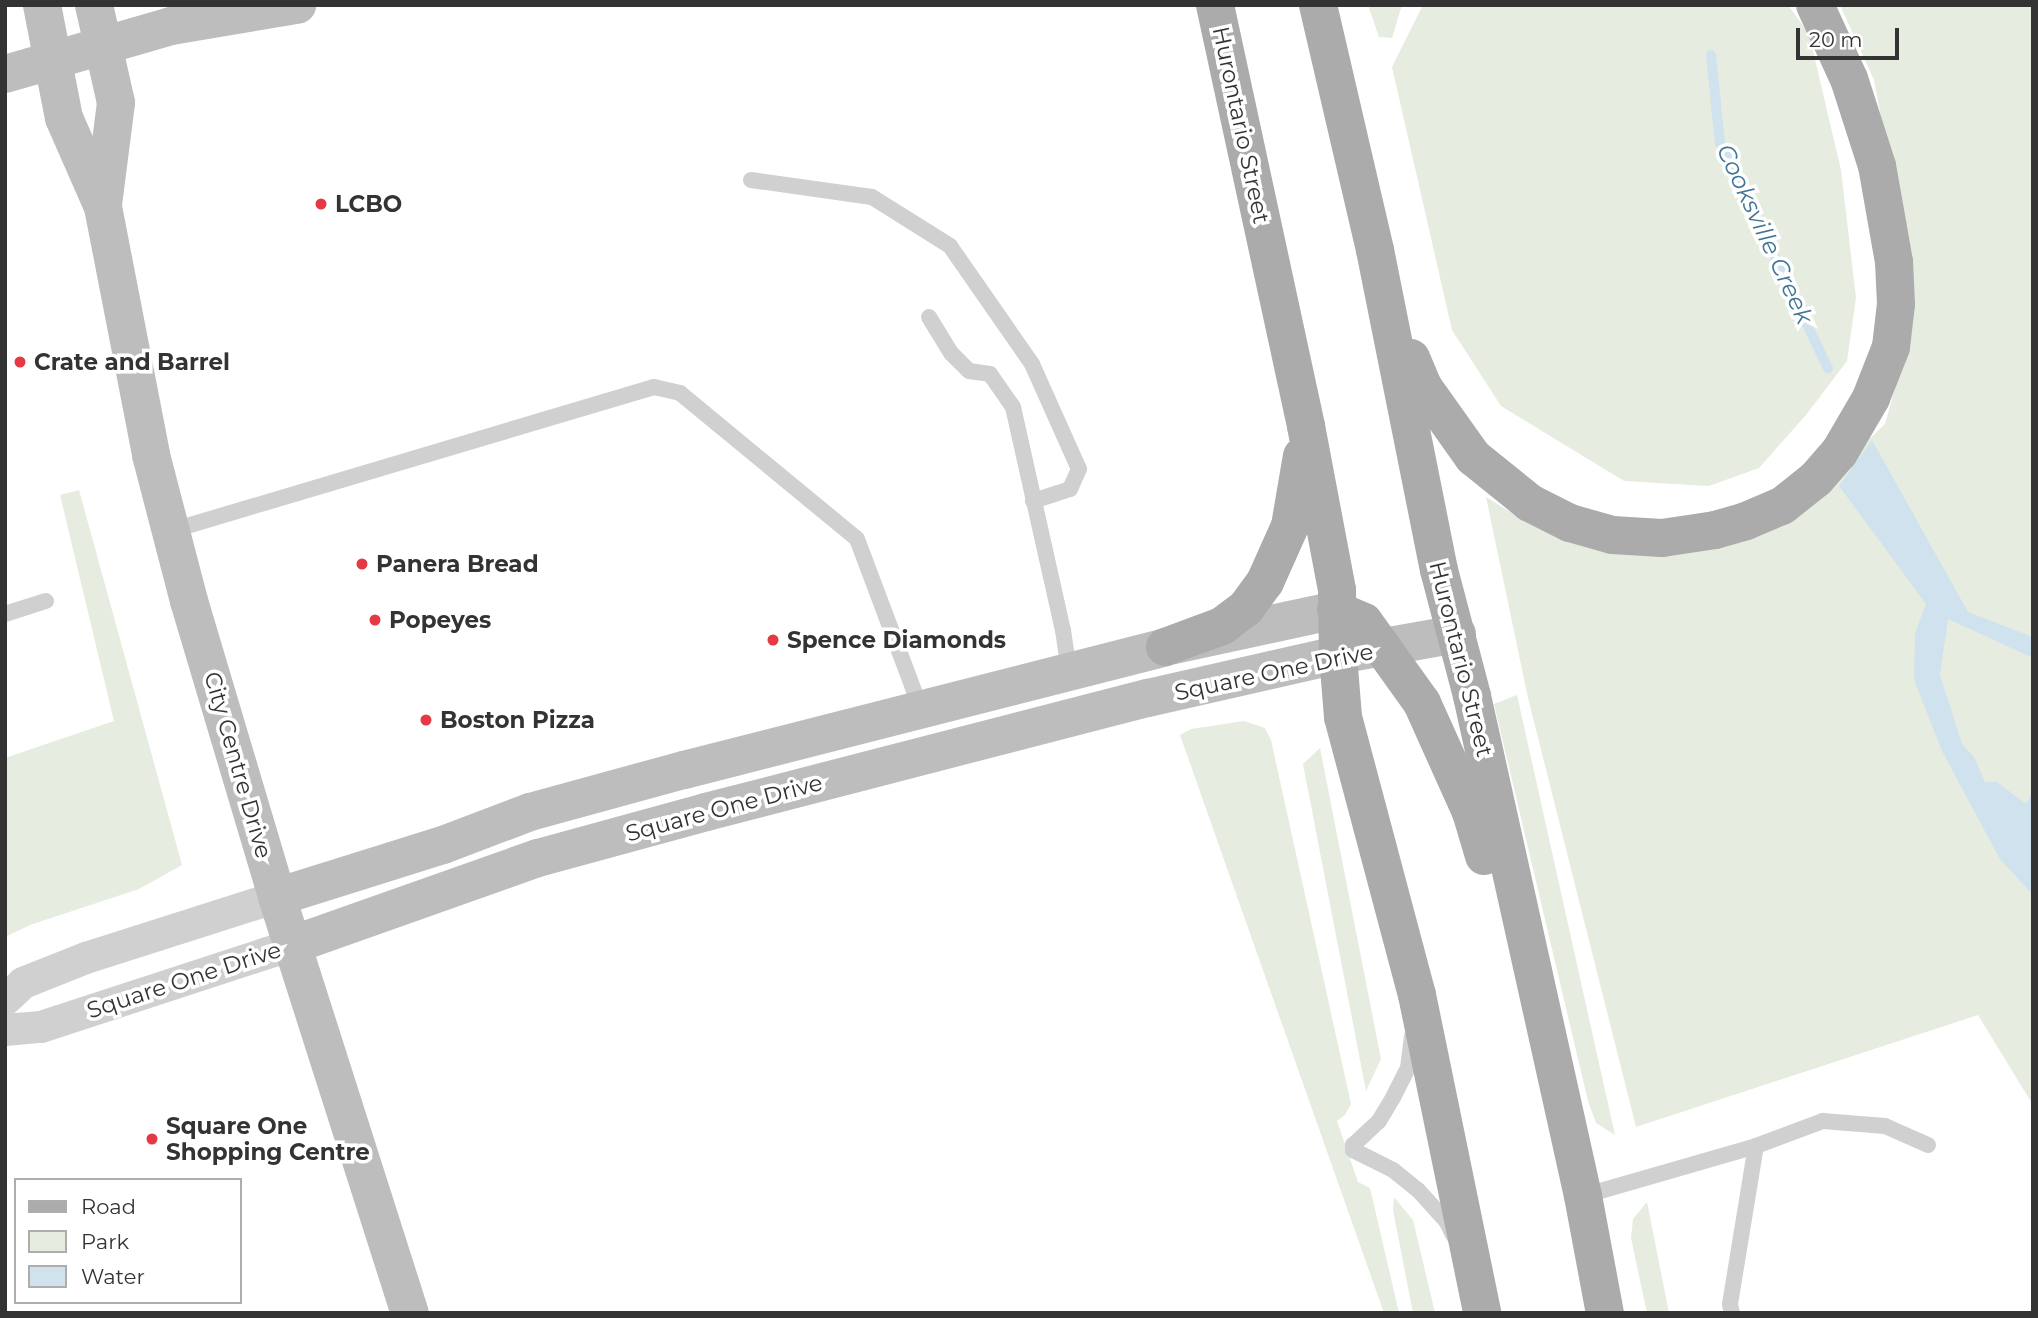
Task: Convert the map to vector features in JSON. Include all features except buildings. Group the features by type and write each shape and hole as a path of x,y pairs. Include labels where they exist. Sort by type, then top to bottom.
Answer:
{"main road":[{"name":"Hurontario Street","path":"1215,5 1306,426 1337,590 1343,717 1417,995 1478,1298"},
{"name":"Hurontario Street","path":"1318,5 1375,250 1439,570 1457,634 1581,1186 1605,1313"},
{"path":"1375,250 1397,325 1424,388 1473,457 1530,503 1570,523 1612,535 1662,538 1715,530 1782,506 1816,479 1839,453 1864,410 1891,347 1896,304 1894,262 1877,166 1849,79 1815,5"},
{"path":"1165,647 1223,626 1246,608 1265,582 1290,526 1306,426"},
{"path":"1336,610 1364,622 1422,703 1471,811 1581,1186"}],"street":[{"name":"City Centre Drive","path":"42,5 64,118 103,207 151,455 170,531 277,897 411,1313"},
{"name":"City Centre Drive","path":"94,5 116,103 103,207"},
{"path":"5,74 171,26 298,5"},
{"name":"Square One Drive","path":"5,1000 23,984 86,958 443,845 530,812 1069,671 1336,610"},
{"name":"Square One Drive","path":"5,1030 41,1027 361,924 538,858 1147,698 1338,655 1457,634"}],"lane":[{"path":"751,180 872,197 950,246 1032,364 1079,469 1070,489 1033,501"},
{"path":"929,317 951,354 969,371 990,374 1013,407 1063,630 1069,671"},
{"path":"170,531 654,387 680,393 857,538 921,709"},
{"path":"5,614 46,601"},
{"path":"1417,995 1408,1068 1379,1121 1353,1145 1353,1150 1393,1170 1418,1190 1447,1222 1478,1298"},
{"path":"1581,1186 1756,1146 1823,1121 1885,1126 1928,1145"},
{"path":"1732,1313 1730,1304 1756,1146"}],"green space":[{"path":"1368,5 1402,5 1392,38 1379,37"},
{"path":"1423,5 1788,5 1809,34 1841,170 1856,298 1847,361 1806,415 1759,468 1709,486 1624,481 1501,406 1452,330 1392,67"},
{"path":"1840,5 2033,5 2033,1105 1978,1015 1636,1127 1528,698 1486,497 1520,518 1784,520 1885,424 1905,353 1911,277 1874,80"},
{"path":"79,490 182,865 139,889 30,925 5,937 5,758 114,721 60,495"},
{"path":"1517,695 1615,1135 1596,1123 1588,1101 1494,704"},
{"path":"1244,721 1265,728 1271,740 1351,1104 1345,1115 1337,1121 1358,1182 1370,1188 1399,1313 1384,1313 1180,735 1191,729"},
{"path":"1320,748 1381,1059 1366,1091 1303,764"},
{"path":"1394,1197 1413,1220 1435,1313 1413,1313 1393,1210"},
{"path":"1647,1202 1669,1313 1647,1313 1631,1238 1633,1219"}],"water":[{"path":"1872,440 1968,612 2033,637 2033,658 1948,619 1940,675 1962,744 1974,757 1985,782 1997,782 2026,804 2033,792 2033,895 2000,859 1942,751 1914,680 1915,633 1926,604 1839,486"}],"waterway":[{"name":"Cooksville Creek","path":"1711,55 1720,143 1828,368"}],"place":[{"name":"LCBO","path":"321,204"},
{"name":"Crate and Barrel","path":"20,362"},
{"name":"Panera Bread","path":"362,564"},
{"name":"Popeyes","path":"375,620"},
{"name":"Spence Diamonds","path":"773,640"},
{"name":"Boston Pizza","path":"426,720"},
{"name":"Square One Shopping Centre","path":"152,1139"}]}
